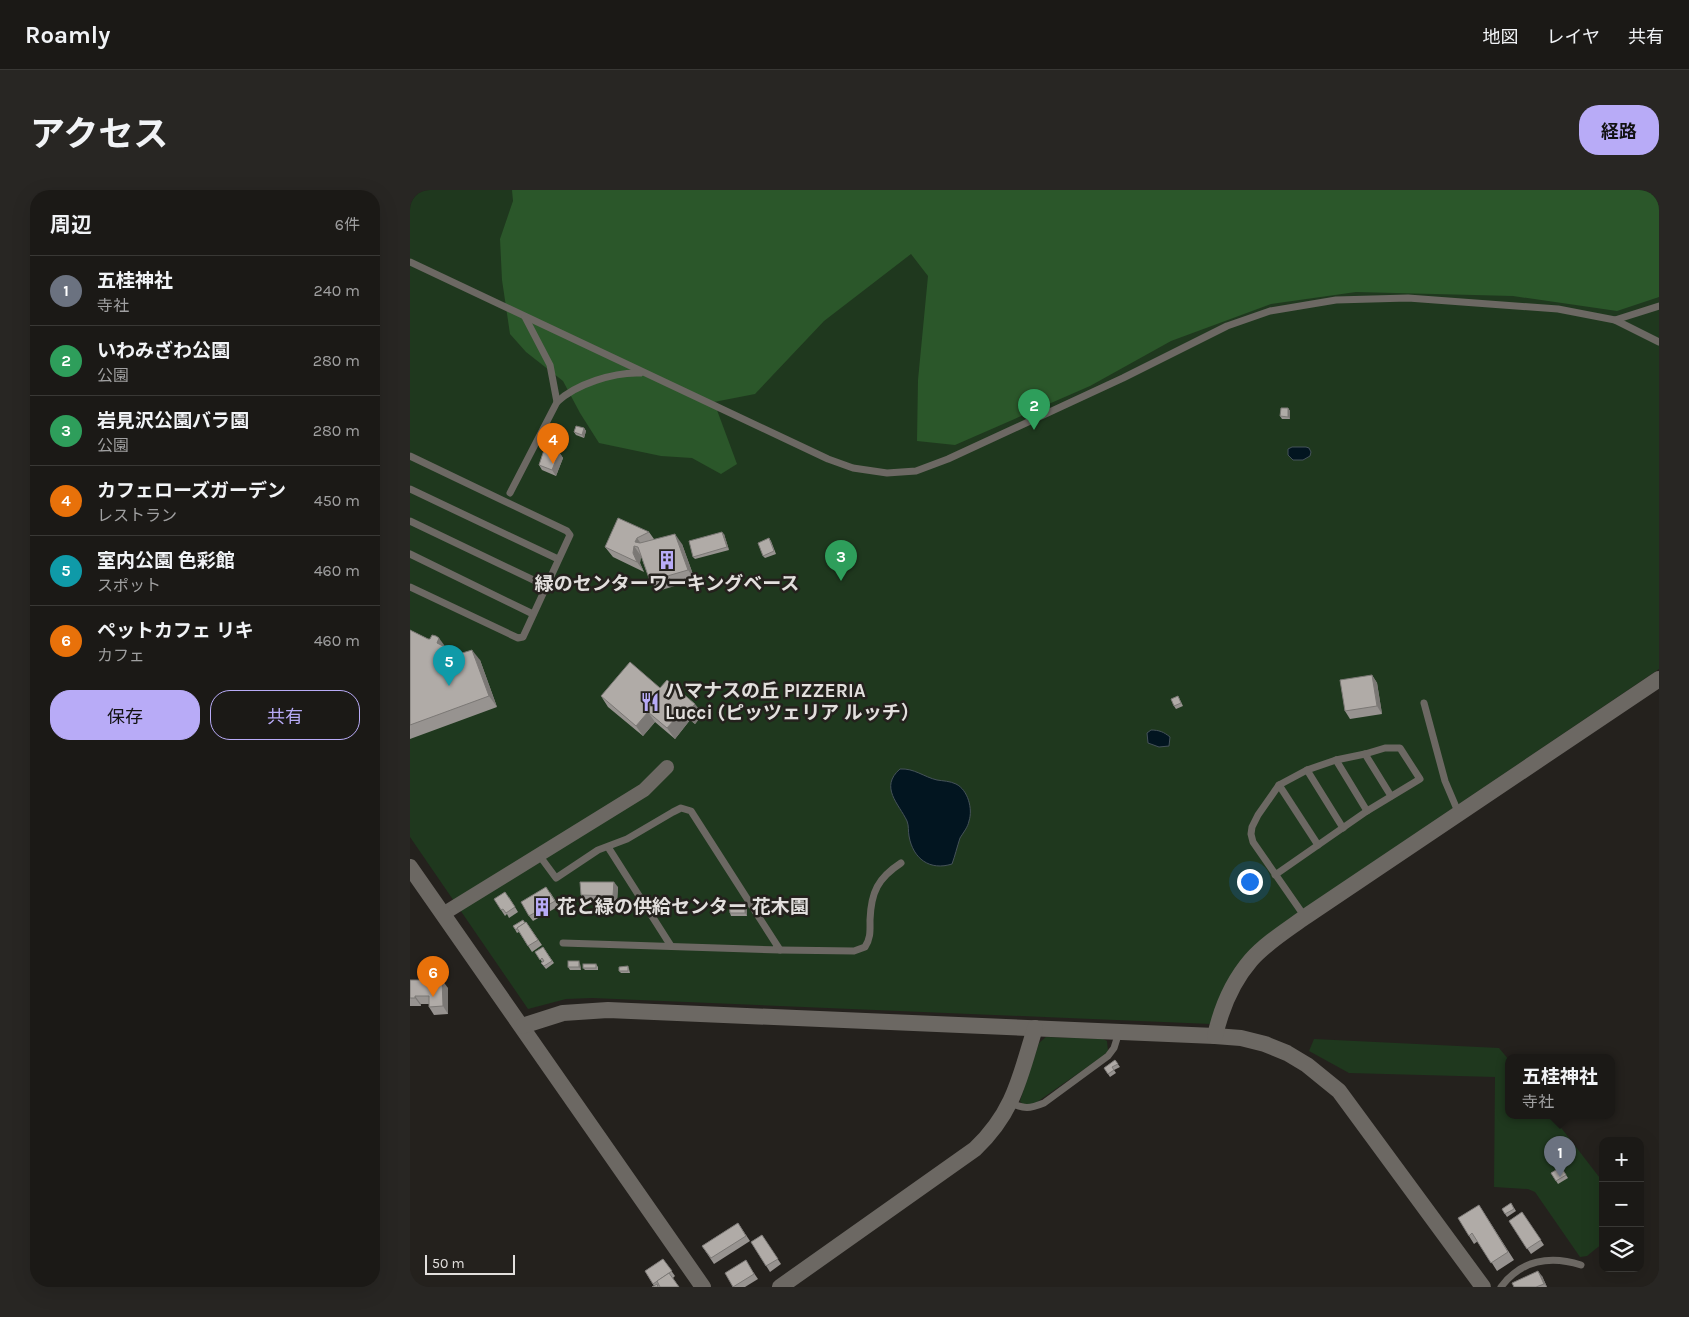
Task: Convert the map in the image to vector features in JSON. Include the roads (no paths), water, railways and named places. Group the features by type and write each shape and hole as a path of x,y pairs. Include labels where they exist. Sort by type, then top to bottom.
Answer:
{"street":[{"path":"1215,1036 1219,1018 1234,983 1251,960 1266,946 1305,917 1659,679"},
{"path":"443,914 644,790 667,767"},
{"path":"410,867 703,1287"},
{"path":"522,1026 563,1013 608,1010 1119,1031 1240,1038 1265,1044 1307,1065 1339,1091 1483,1287"},
{"path":"780,1287 975,1149 991,1134 1017,1088 1035,1028"}],"lane":[{"path":"410,262 834,462 868,471 887,473 916,471 948,459 1123,378 1227,326 1270,311 1336,300 1408,298 1558,309 1615,320 1659,342"},
{"path":"1615,320 1659,306"},
{"path":"525,317 550,365 557,402"},
{"path":"510,493 557,402 564,395 578,387 630,373 643,373"},
{"path":"410,456 567,531 570,535 523,637 518,638 410,587"},
{"path":"410,489 558,559"},
{"path":"410,521 546,586"},
{"path":"410,554 533,614"},
{"path":"1424,703 1444,781 1459,814"},
{"path":"1275,875 1367,811 1420,779 1400,748 1385,748 1336,760 1307,770 1279,786 1258,815 1252,827 1253,842 1275,875 1305,917"},
{"path":"1365,754 1391,796"},
{"path":"1336,760 1367,811"},
{"path":"1307,770 1343,828"},
{"path":"1279,786 1318,845"},
{"path":"539,855 556,878 598,850 627,839 673,812 682,808 691,811 780,950"},
{"path":"608,847 671,946"},
{"path":"563,943 854,951 865,947 868,942 870,912 878,884 882,877 901,863"},
{"path":"1010,1103 1023,1108 1032,1108 1044,1103 1108,1056 1114,1048 1119,1031"},
{"path":"1502,1287 1516,1271 1533,1263 1567,1260 1581,1264"}],"water":[{"path":"1292,447 1309,448 1310,456 1303,460 1293,460 1288,455 1288,449"},
{"path":"1151,730 1156,730 1170,737 1169,746 1159,747 1148,743 1147,733"},
{"path":"900,769 914,771 932,779 954,783 964,791 970,806 970,816 968,825 960,838 952,864 937,866 930,864 919,857 914,851 907,821 891,789 891,782"}],"place":[{"name":"いわみざわ公園","path":"1034,430"},
{"name":"カフェローズガーデン","path":"553,464"},
{"name":"緑のセンターワーキングベース","path":"667,560"},
{"name":"岩見沢公園バラ園","path":"841,581"},
{"name":"室内公園 色彩館","path":"449,686"},
{"name":"ハマナスの丘 PIZZERIA Lucci (ピッツェリア ルッチ）","path":"650,702"},
{"name":"花と緑の供給センター 花木園","path":"542,907"},
{"name":"ペットカフェ リキ","path":"433,997"},
{"name":"五桂神社","path":"1560,1177"}]}
